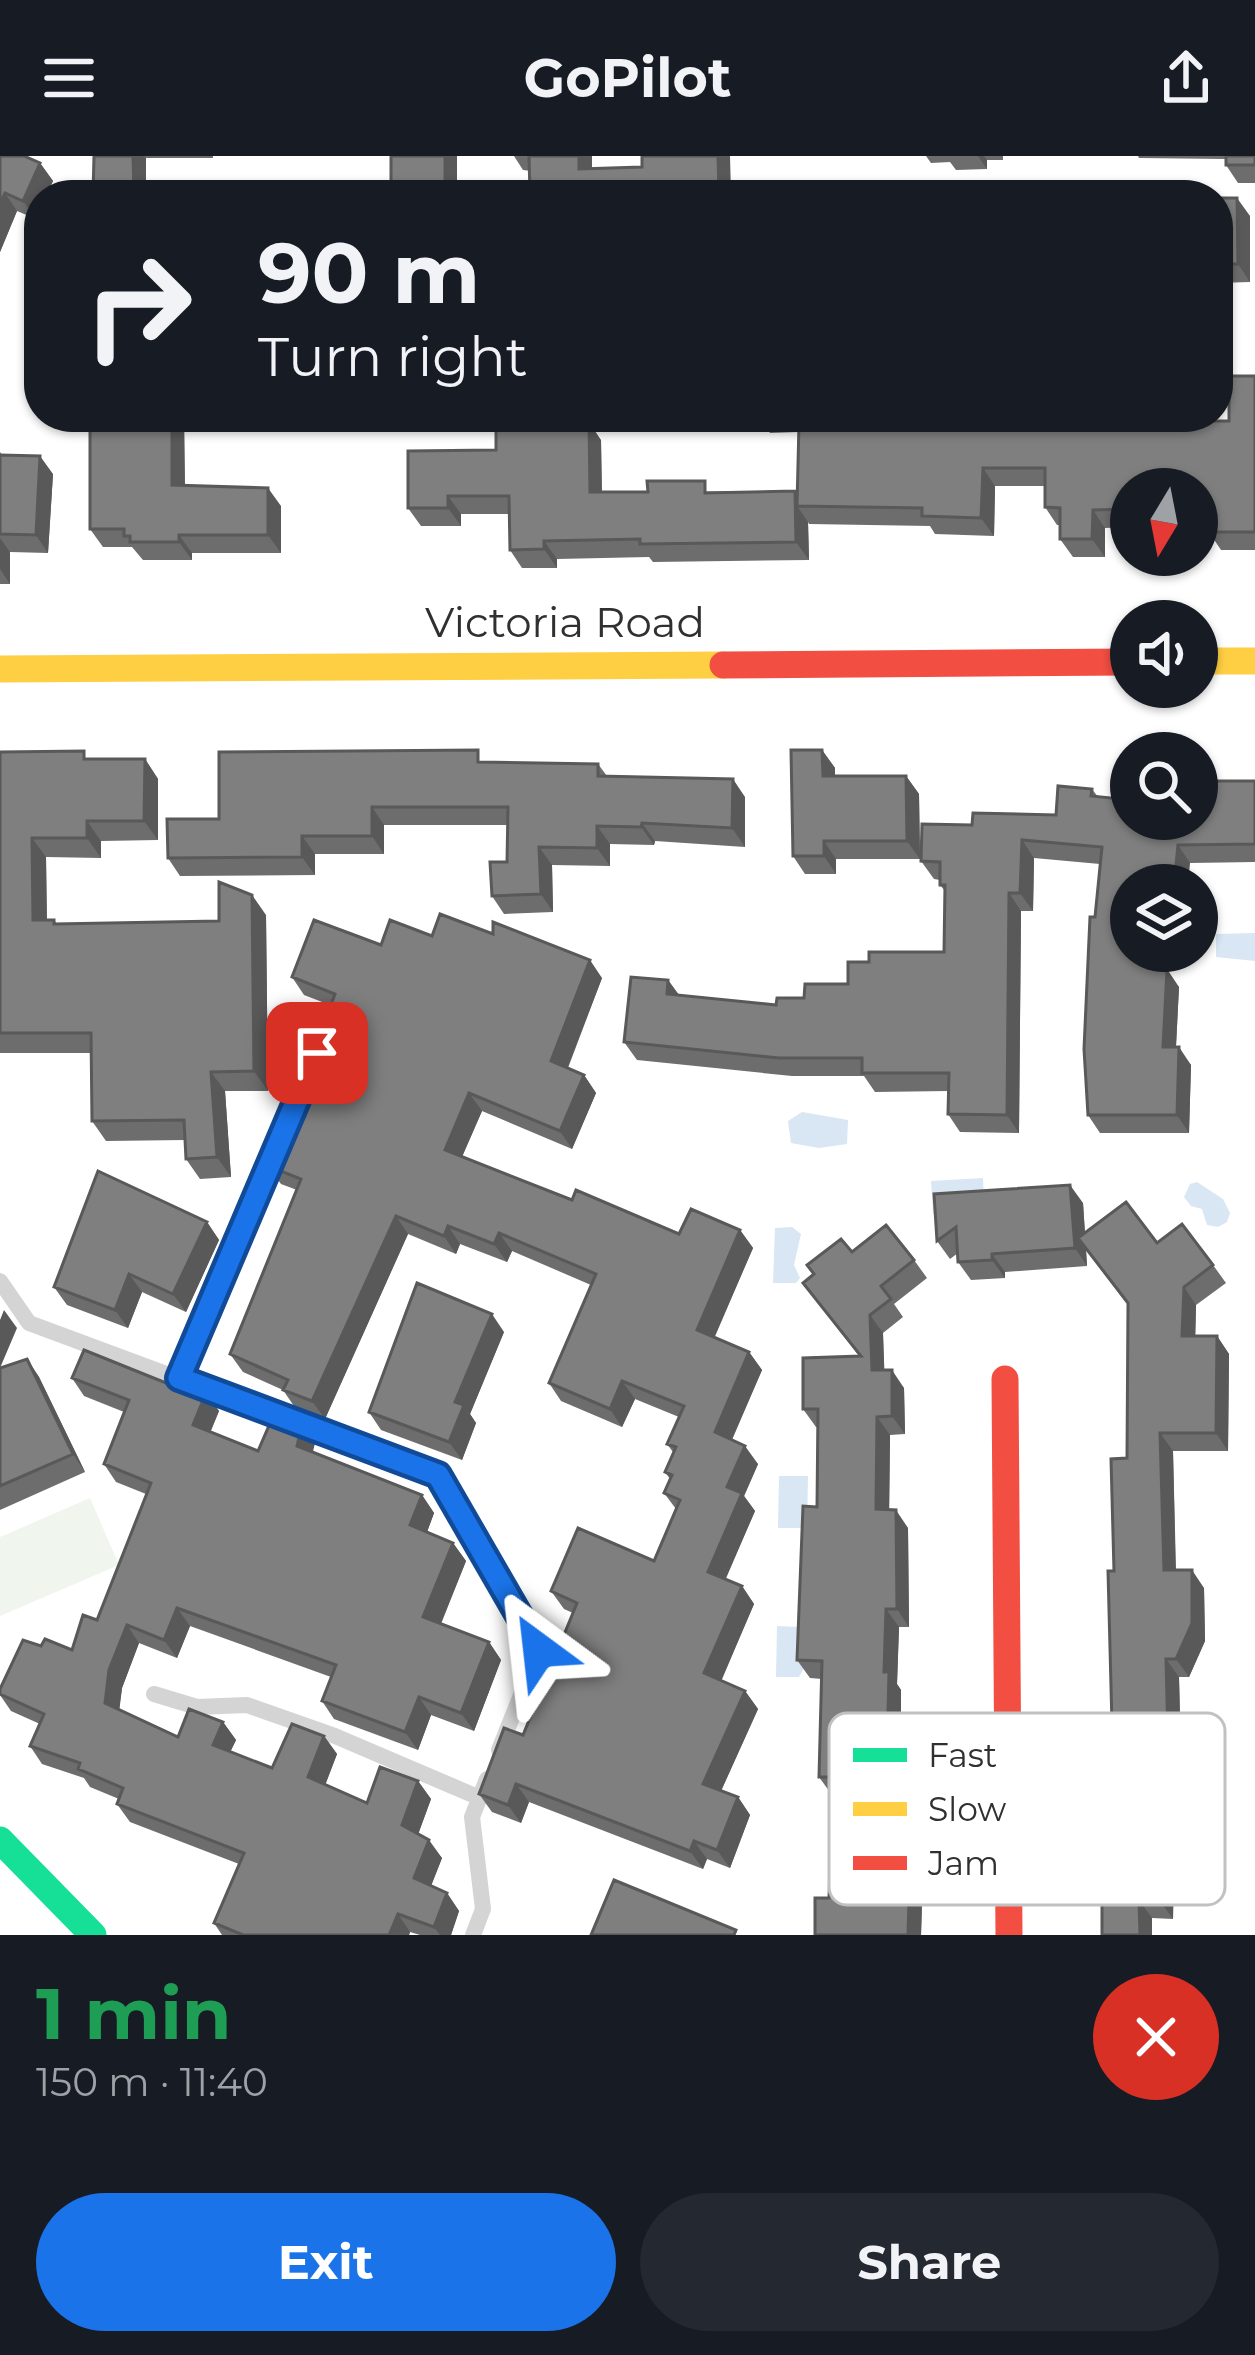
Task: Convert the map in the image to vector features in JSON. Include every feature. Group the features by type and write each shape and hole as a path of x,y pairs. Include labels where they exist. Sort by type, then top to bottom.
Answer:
{"street":[{"path":"1218,661 1255,661"},
{"name":"Victoria Road","path":"0,669 1110,662"},
{"path":"1005,1379 1007,1713"},
{"path":"0,1840 93,1935"},
{"path":"1009,1905 1009,1935"}],"lane":[{"path":"179,1378 280,1140"},
{"path":"0,1281 29,1322 438,1475 539,1650 472,1817 483,1910 473,1935"},
{"path":"154,1694 196,1707 247,1705 335,1736 480,1798"}],"shaded area":[{"path":"1255,933 1255,961 1218,957 1218,934"},
{"path":"802,1112 848,1120 847,1144 819,1148 791,1143 788,1121"},
{"path":"983,1178 984,1201 933,1214 931,1181"},
{"path":"1197,1182 1223,1199 1230,1213 1227,1222 1218,1227 1207,1225 1202,1209 1191,1206 1184,1197 1190,1184"},
{"path":"792,1227 801,1234 794,1265 800,1278 796,1283 773,1283 775,1228"},
{"path":"779,1476 808,1476 807,1528 778,1528"},
{"path":"90,1498 119,1565 0,1616 0,1537"},
{"path":"777,1626 799,1627 804,1668 799,1677 776,1677"}],"building":[{"path":"0,156 24,156 40,163 32,180 24,180 23,201 5,193 0,205"},
{"path":"94,156 133,156 134,180 93,180"},
{"path":"391,156 445,156 445,180 391,180"},
{"path":"529,156 579,156 579,169 642,167 642,156 718,156 719,180 530,180"},
{"path":"1226,156 1255,156 1255,165 1226,165"},
{"path":"1233,198 1237,198 1238,264 1233,264"},
{"path":"1233,376 1255,376 1255,532 1218,532 1218,468 1110,468 1110,510 1093,510 1092,539 1060,539 1060,508 1045,507 1045,468 983,468 981,518 922,516 922,508 797,506 799,432 1233,432"},
{"path":"90,432 172,432 172,485 268,488 268,535 179,535 179,542 130,542 124,529 90,529"},
{"path":"496,432 589,432 590,492 648,492 647,481 705,481 705,493 795,491 796,542 544,541 544,549 510,550 509,496 448,496 448,508 408,508 408,451 496,450"},
{"path":"0,455 40,456 36,535 0,534"},
{"path":"478,750 478,762 598,764 598,776 733,779 732,828 642,823 641,827 597,826 597,848 539,847 541,894 492,896 490,862 507,862 508,807 372,807 372,836 302,836 302,857 168,858 167,819 219,819 219,752"},
{"path":"791,750 822,750 823,776 906,776 907,841 824,841 824,856 793,856"},
{"path":"84,751 84,759 145,759 144,821 87,821 87,838 32,838 33,920 54,920 54,924 219,921 219,882 252,895 254,1071 211,1072 217,1157 186,1159 184,1120 92,1121 91,1033 0,1033 0,752"},
{"path":"1218,781 1255,781 1255,844 1178,845 1176,864 1110,864 1110,972 1167,972 1163,1047 1179,1047 1177,1115 1088,1115 1084,1049 1090,917 1095,917 1102,847 1022,840 1020,893 1009,893 1007,1115 948,1114 949,1073 862,1073 862,1058 779,1058 624,1042 631,977 668,980 667,994 776,1005 777,998 804,998 805,984 848,984 848,962 869,962 869,952 944,952 945,885 940,885 940,862 921,861 922,824 972,825 973,813 1056,815 1058,786 1092,789 1091,796 1110,798 1110,840 1218,840"},
{"path":"440,914 493,934 493,922 590,960 551,1061 584,1075 560,1131 469,1093 445,1150 572,1200 576,1190 679,1234 691,1209 740,1230 697,1330 749,1352 715,1432 745,1446 727,1487 742,1493 708,1572 742,1586 704,1673 745,1691 703,1784 738,1797 717,1850 694,1841 690,1851 516,1784 508,1805 479,1794 504,1728 523,1735 577,1603 551,1591 578,1528 654,1561 680,1500 664,1493 672,1475 665,1472 676,1447 667,1444 684,1406 622,1381 610,1409 549,1383 596,1274 499,1233 494,1244 448,1226 444,1236 396,1216 312,1401 283,1390 288,1380 230,1354 301,1179 268,1166 335,994 292,977 314,920 381,945 390,920 432,936"},
{"path":"98,1171 207,1222 173,1294 129,1274 115,1310 54,1287"},
{"path":"1070,1185 1075,1248 992,1254 992,1260 958,1262 956,1227 937,1241 934,1194"},
{"path":"1126,1202 1157,1243 1182,1224 1213,1265 1184,1287 1182,1336 1217,1336 1216,1433 1160,1433 1164,1570 1192,1570 1192,1623 1176,1659 1166,1659 1167,1713 1112,1713 1111,1459 1127,1458 1128,1303 1078,1238"},
{"path":"886,1225 914,1260 881,1286 891,1299 870,1315 872,1370 892,1370 892,1416 877,1417 876,1509 896,1510 897,1609 886,1609 888,1713 829,1713 829,1777 819,1777 822,1661 797,1660 803,1506 817,1507 818,1409 803,1409 803,1358 861,1356 803,1283 814,1274 807,1265 841,1239 852,1252"},
{"path":"417,1283 492,1314 455,1402 464,1405 449,1442 369,1412"},
{"path":"84,1350 176,1387 178,1382 206,1393 193,1425 258,1451 274,1414 302,1425 297,1446 422,1495 410,1525 453,1543 423,1617 489,1642 461,1713 419,1697 405,1732 322,1701 336,1665 177,1608 164,1640 127,1625 109,1670 105,1703 178,1737 189,1709 223,1722 213,1745 272,1768 292,1724 324,1736 308,1777 367,1803 380,1767 418,1781 402,1825 429,1840 414,1878 447,1893 434,1927 398,1914 389,1935 243,1935 214,1923 244,1853 117,1804 123,1788 78,1769 80,1763 30,1746 44,1714 0,1694 0,1689 23,1640 41,1646 45,1639 72,1650 83,1615 97,1620 151,1483 104,1464 129,1400 72,1378"},
{"path":"27,1359 73,1454 0,1486 0,1368"},
{"path":"614,1880 736,1930 734,1935 591,1935"},
{"path":"815,1898 829,1898 829,1905 909,1905 908,1935 815,1935"},
{"path":"1102,1905 1139,1905 1140,1935 1102,1935"}],"traffic: fast":[{"path":"0,1840 93,1935"}],"traffic: slow":[{"path":"1218,661 1255,661"},
{"path":"0,669 723,665"}],"traffic: jam":[{"path":"723,665 1110,662"},
{"path":"1005,1379 1007,1713"},
{"path":"1009,1905 1009,1935"}],"route":[{"path":"317,1053 179,1378 438,1475 539,1650"}]}
